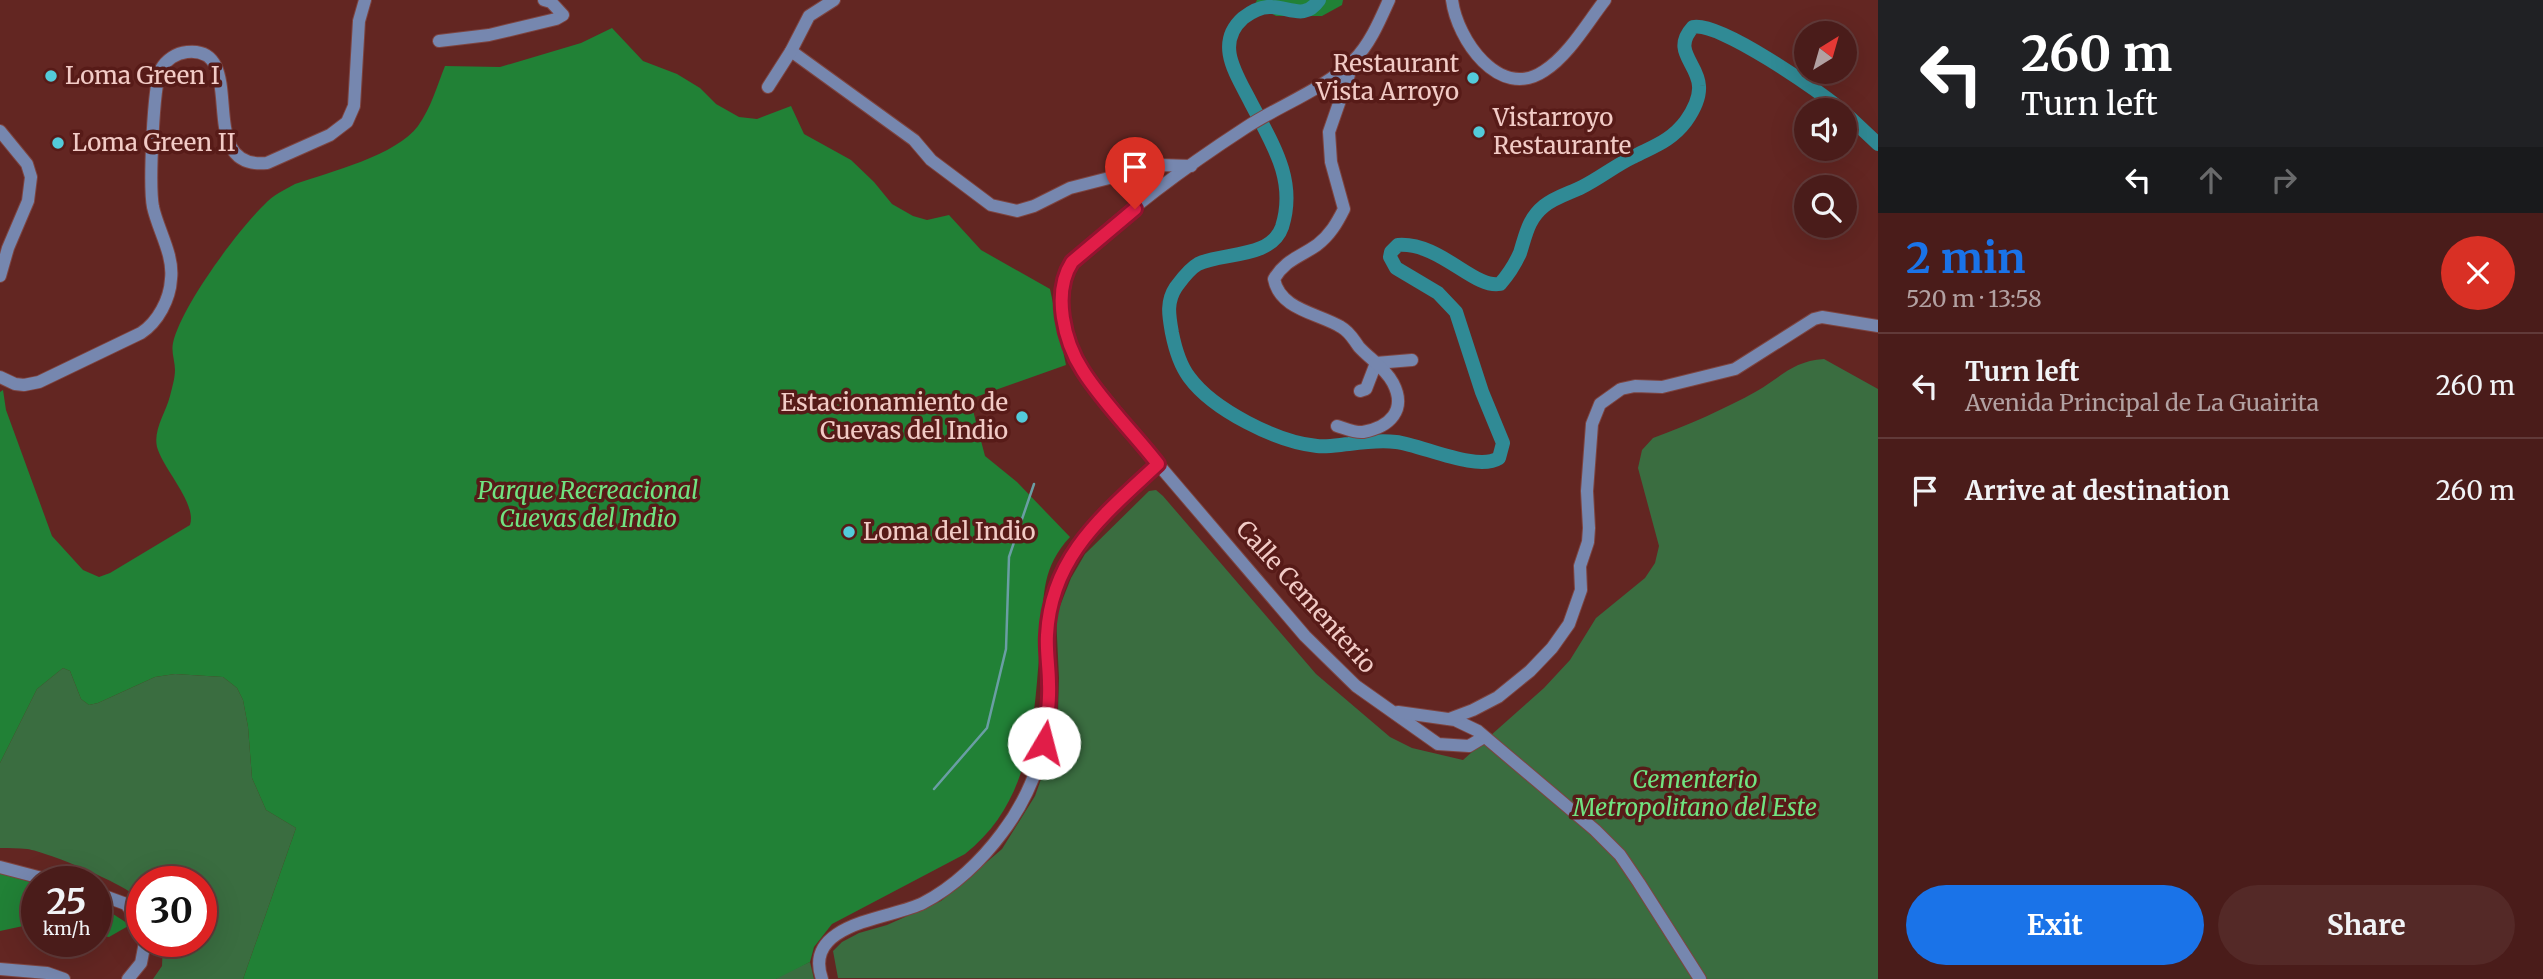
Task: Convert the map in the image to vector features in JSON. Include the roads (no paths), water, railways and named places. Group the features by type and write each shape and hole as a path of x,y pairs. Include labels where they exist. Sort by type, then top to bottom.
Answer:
{"street":[{"path":"0,377 24,386 47,380 141,333 159,313 169,290 172,272 153,208 151,170 158,77 166,63 186,52 200,54 211,61 216,66 220,83 225,130 230,148 246,161 267,163 330,135 347,122 354,106 359,22 365,0"},
{"path":"439,41 489,35 563,15 551,2 544,0"},
{"path":"768,87 809,16 834,0"},
{"path":"1337,426 1360,433 1388,423 1395,414 1398,399 1392,381 1358,345 1350,332 1285,300 1276,292 1274,279 1281,266 1318,244 1336,226 1344,209 1331,162 1329,132 1354,60 1389,0"},
{"path":"1452,0 1469,44 1488,66 1513,78 1529,77 1546,70 1567,49 1605,0"},
{"path":"791,51 914,140 931,160 991,205 1017,211 1034,206 1070,188 1160,165 1191,166"},
{"name":"Calle Cementerio","path":"1354,60 1323,84 1246,127 1191,166 1079,256 1067,271 1063,291 1065,326 1079,364 1158,464 1305,636 1356,686 1387,710 1438,744 1448,746"},
{"path":"0,131 27,164 31,177 29,201 8,248 0,276"},
{"path":"1452,720 1498,697 1530,671 1552,648 1569,624 1581,590 1580,566 1588,542 1587,491 1592,424 1600,404 1621,390 1635,386 1662,387 1735,369 1814,319 1822,317 1878,326"},
{"path":"1376,363 1412,360"},
{"path":"1360,391 1366,389 1376,363"},
{"path":"822,979 819,966 821,958 824,949 835,936 850,925 922,904 941,892 985,854 1014,816 1036,772 1045,736 1049,697 1047,632 1053,595 1068,561 1090,528 1158,464"},
{"path":"1387,710 1452,720 1484,737 1555,794 1620,855 1700,979"},
{"path":"1448,746 1461,736 1460,728 1452,720"},
{"path":"1448,746 1469,746 1484,737"},
{"path":"0,867 21,873"},
{"path":"128,979 135,972 142,957"},
{"path":"0,970 47,973 64,979"}],"waterway":[{"path":"1319,0 1314,6 1303,11 1272,7 1257,9 1243,18 1230,38 1229,49 1235,71 1280,162 1286,193 1282,227 1268,245 1257,250 1208,260 1195,266 1176,287 1169,309 1178,356 1189,377 1200,389 1213,401 1247,422 1301,443 1325,446 1390,441 1464,460 1477,462 1499,458 1503,443 1482,392 1456,312 1438,293 1396,268 1390,257 1391,252 1398,245 1413,246 1442,257 1479,280 1500,284 1518,257 1531,222 1544,206 1662,142 1686,121 1696,105 1699,91 1698,78 1685,50 1687,35 1693,27 1706,28 1746,46 1825,98"},
{"path":"1857,124 1878,144"},
{"path":"934,789 987,728 1006,649 1009,557 1034,484"}],"place":[{"name":"Loma Green I","path":"51,76"},
{"name":"Restaurant Vista Arroyo","path":"1473,78"},
{"name":"Vistarroyo Restaurante","path":"1479,132"},
{"name":"Loma Green II","path":"58,143"},
{"name":"Estacionamiento de Cuevas del Indio","path":"1022,417"},
{"name":"Loma del Indio","path":"849,532"}],"park label":[{"name":"Parque Recreacional Cuevas del Indio","path":"588,505"},
{"name":"Cementerio Metropolitano del Este","path":"1695,794"}]}
